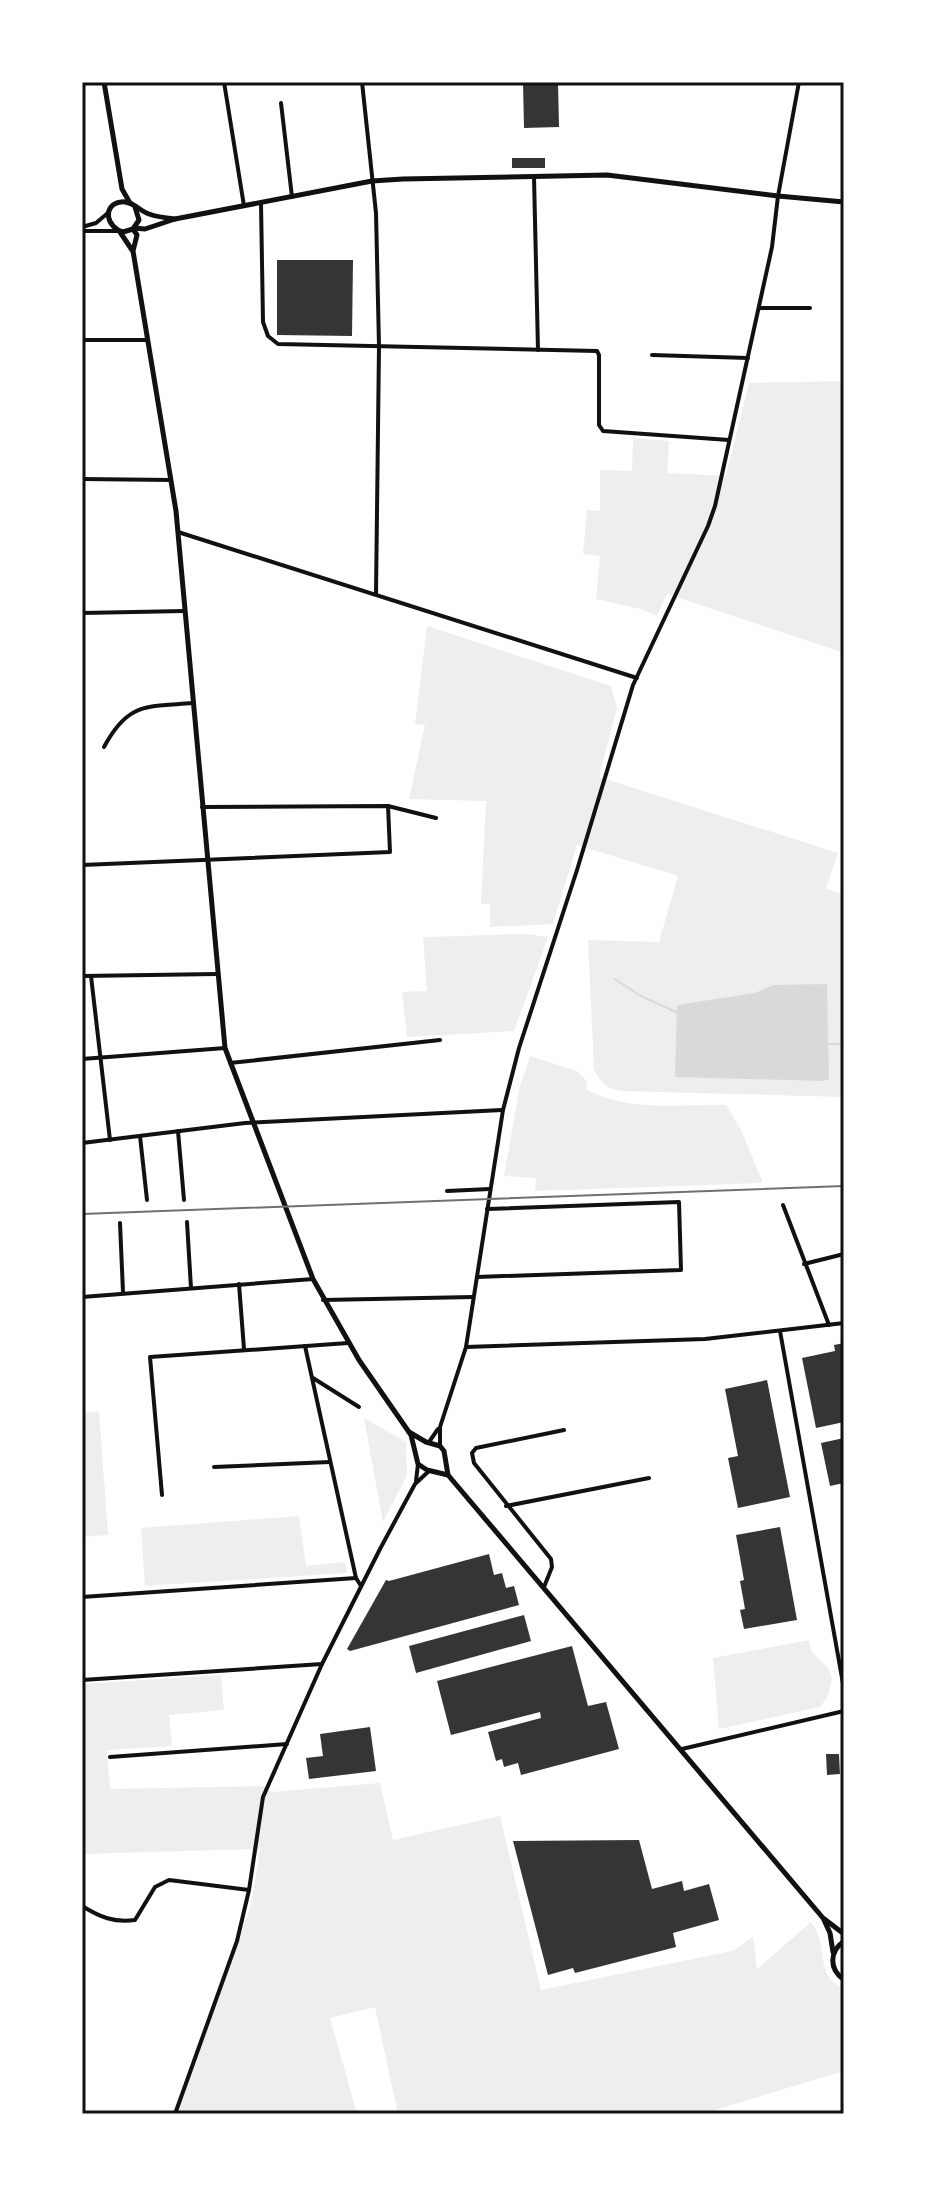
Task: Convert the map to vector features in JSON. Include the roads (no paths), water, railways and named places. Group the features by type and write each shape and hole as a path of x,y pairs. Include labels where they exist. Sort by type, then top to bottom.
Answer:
{"street":[{"path":"104,82 122,189 139,215 133,251 178,532 225,1048 313,1279 348,1343 409,1431 417,1451 418,1464 415,1484 322,1664 263,1797 249,1890 237,1941 175,2114"},
{"path":"224,82 244,207"},
{"path":"362,82 376,213 379,346 376,594"},
{"path":"440,1446 440,1427 466,1347 503,1110 519,1048 637,678 708,526 760,308 799,82"},
{"path":"281,103 292,197"},
{"path":"82,229 119,232 145,229 175,219 372,181 607,175 844,202"},
{"path":"534,177 538,351"},
{"path":"82,229 109,212 122,189"},
{"path":"114,205 122,201 149,214 175,219"},
{"path":"261,203 263,322 268,336 278,344 597,351 599,425 603,431 729,440"},
{"path":"109,212 109,223 133,251"},
{"path":"760,308 810,308"},
{"path":"82,340 147,340"},
{"path":"652,355 748,358"},
{"path":"82,479 171,480"},
{"path":"178,532 637,678"},
{"path":"82,613 185,611"},
{"path":"104,747 115,726 136,710 193,703"},
{"path":"202,807 388,806 436,818"},
{"path":"82,865 390,852 388,806"},
{"path":"82,976 217,974"},
{"path":"91,976 110,1140"},
{"path":"230,1063 440,1040"},
{"path":"82,1059 225,1048"},
{"path":"82,1143 253,1122 503,1110"},
{"path":"178,1131 184,1200"},
{"path":"140,1136 147,1200"},
{"path":"447,1191 490,1189"},
{"path":"477,1277 681,1270 679,1202 487,1209"},
{"path":"783,1205 829,1325"},
{"path":"187,1222 191,1288"},
{"path":"120,1223 123,1292"},
{"path":"804,1264 844,1254"},
{"path":"82,1297 313,1279"},
{"path":"239,1284 244,1350"},
{"path":"323,1300 473,1297"},
{"path":"466,1347 705,1339 844,1323"},
{"path":"780,1331 844,1689"},
{"path":"162,1495 150,1357 348,1343"},
{"path":"305,1346 356,1578 361,1586"},
{"path":"313,1378 359,1407"},
{"path":"417,1451 440,1427"},
{"path":"543,1589 552,1567 551,1559 506,1506 472,1460 472,1453 476,1448 564,1430"},
{"path":"409,1431 440,1446 444,1451 448,1475 823,1918 844,1934"},
{"path":"415,1484 444,1460"},
{"path":"214,1467 330,1462"},
{"path":"418,1464 448,1475"},
{"path":"506,1506 649,1478"},
{"path":"82,1597 356,1578"},
{"path":"82,1680 322,1664"},
{"path":"682,1749 844,1711"},
{"path":"110,1757 287,1744"},
{"path":"82,1906 102,1918 121,1922 135,1920 155,1887 169,1880 249,1890"},
{"path":"823,1918 830,1933 834,1969 844,1980"},
{"path":"833,1953 844,1941"}],"waterway":[{"path":"615,979 639,995 676,1012"},
{"path":"828,1044 844,1044"}],"railway":[{"path":"82,1214 844,1186"}]}
